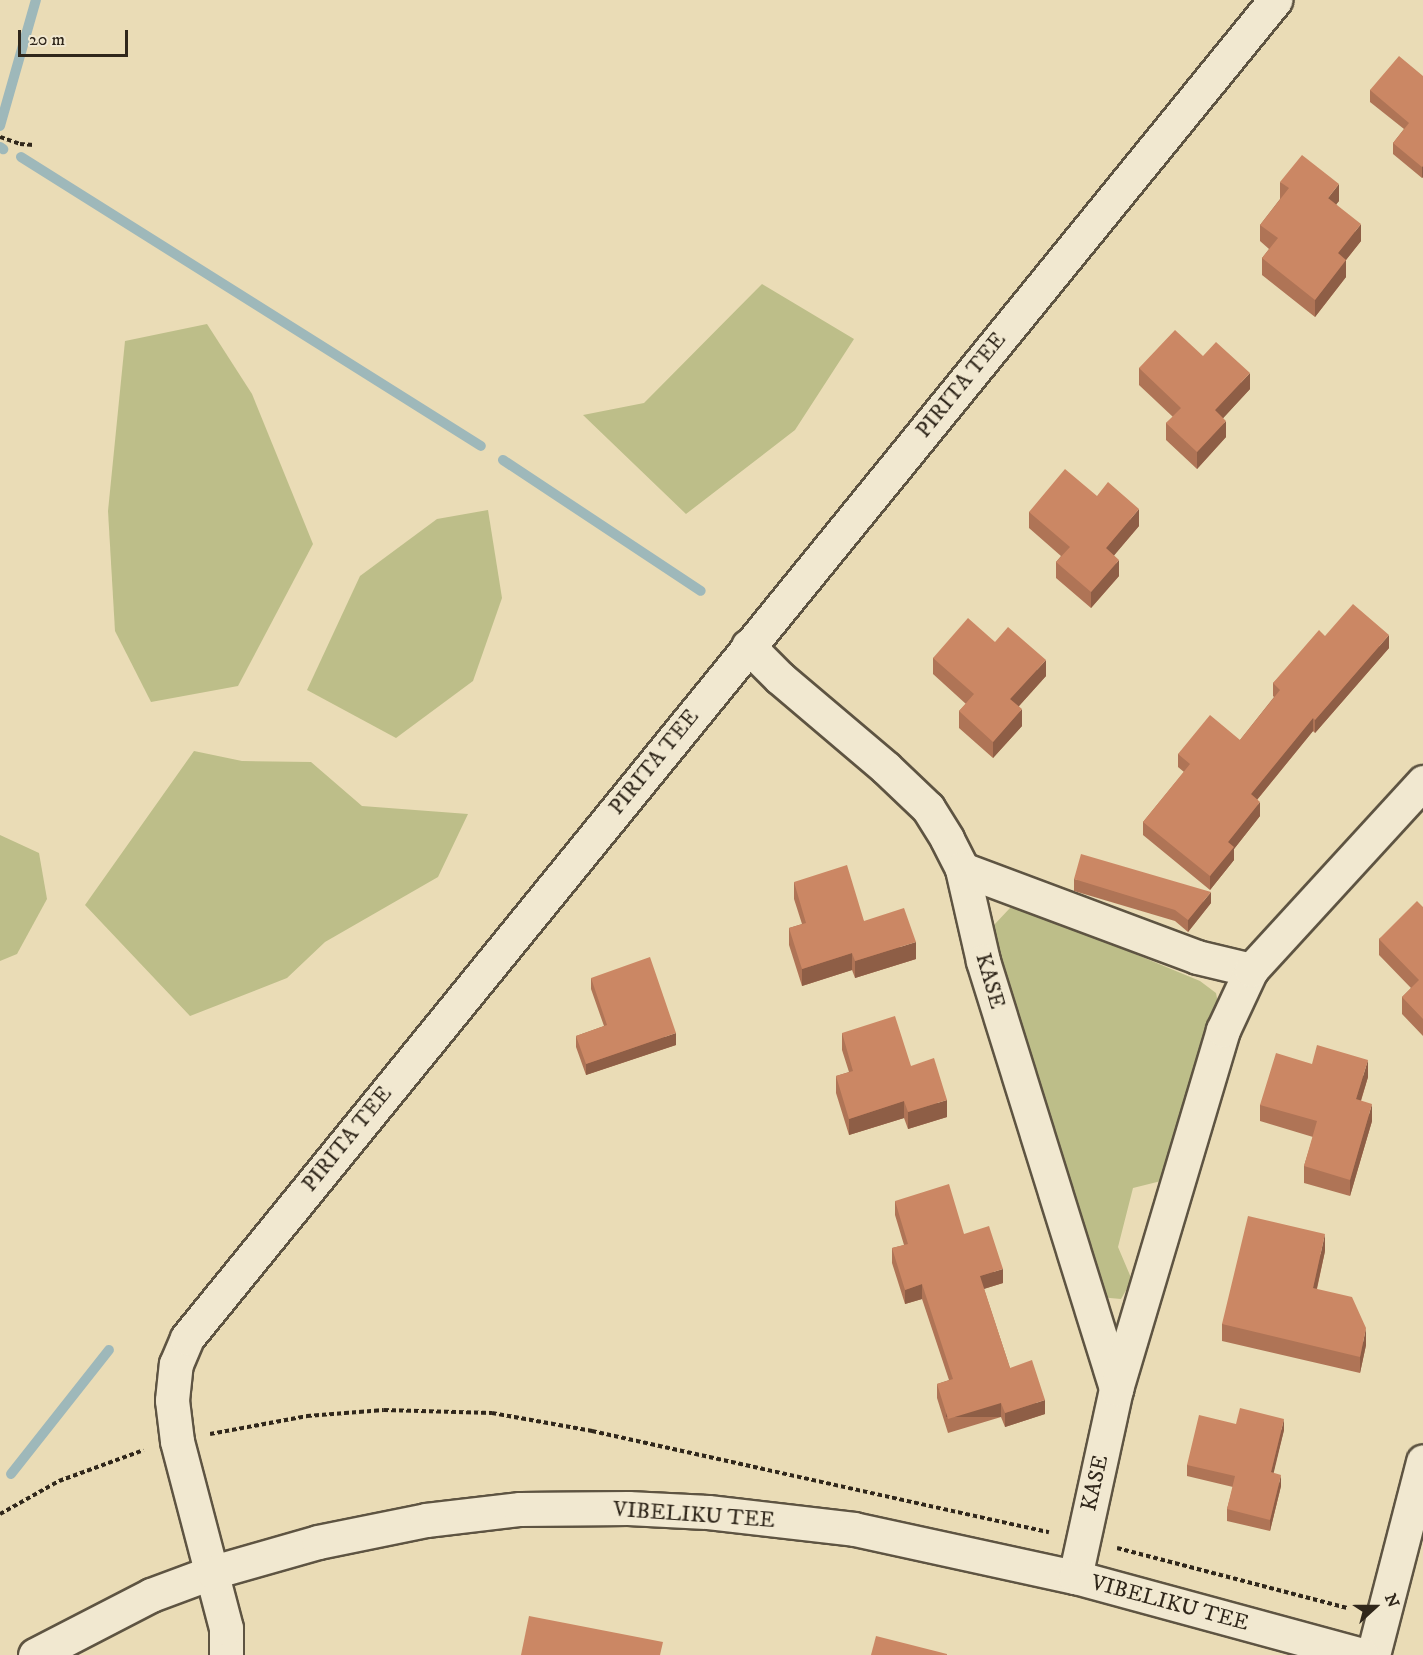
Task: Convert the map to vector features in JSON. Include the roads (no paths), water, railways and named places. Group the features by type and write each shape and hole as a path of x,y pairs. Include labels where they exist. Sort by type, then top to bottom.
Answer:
{"street":[{"name":"PIRITA TEE","path":"226,1655 226,1628 177,1441 174,1420 172,1400 176,1364 187,1338 1275,0"},
{"name":"KASE","path":"748,646 780,678 886,768 928,808 962,869 983,961 1116,1389"},
{"name":"KASE","path":"1075,1577 1116,1389 1223,1030 1251,970 1423,782"},
{"path":"962,869 1197,957 1251,970"},
{"path":"1373,1655 1423,1461"},
{"name":"VIBELIKU TEE","path":"35,1655 151,1595 213,1572 318,1542 426,1520 520,1509 628,1508 708,1512 854,1529 1075,1577 1362,1655"}],"waterway":[{"path":"0,126 36,0"},
{"path":"21,157 481,446"},
{"path":"503,460 701,591"},
{"path":"11,1474 109,1350"}]}
